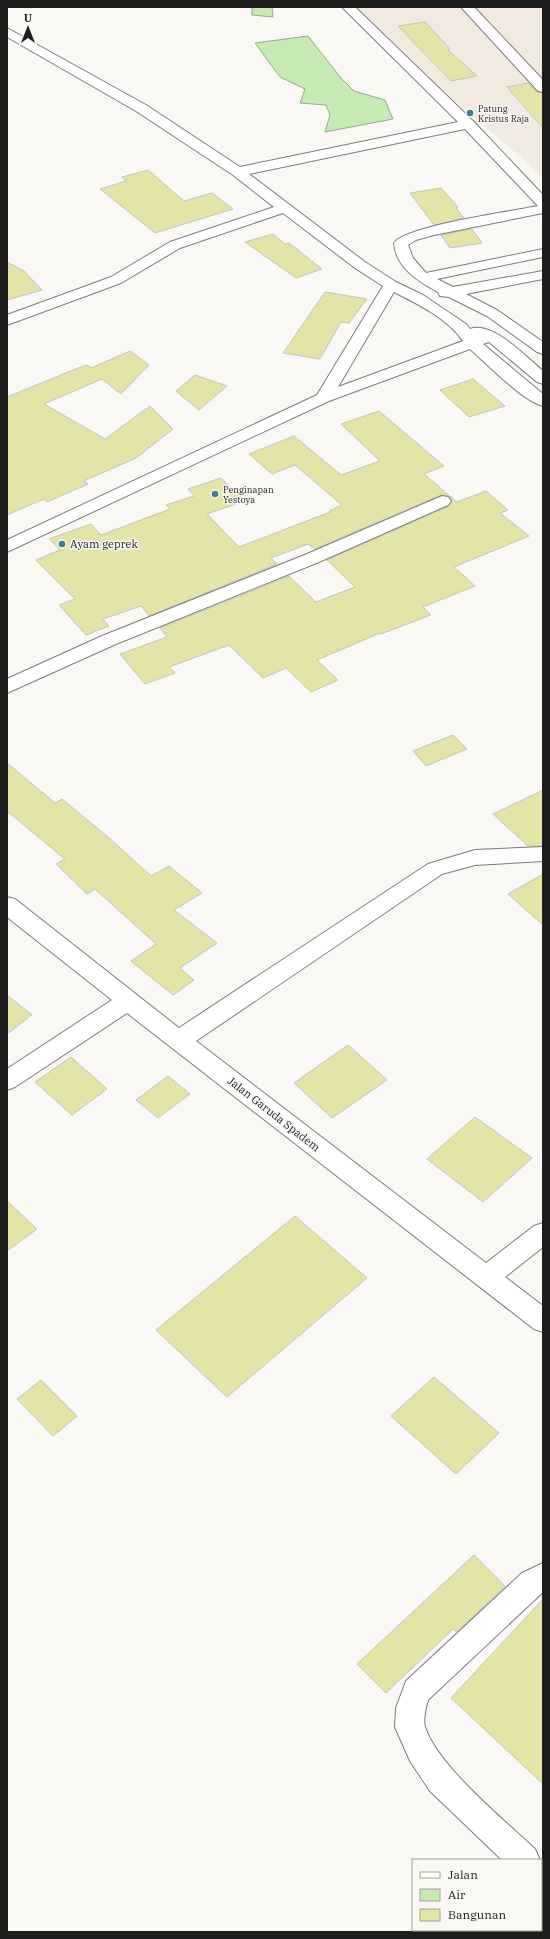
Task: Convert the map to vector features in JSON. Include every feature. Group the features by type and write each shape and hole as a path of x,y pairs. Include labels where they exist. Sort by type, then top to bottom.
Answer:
{"street":[{"path":"348,7 468,124 543,203"},
{"path":"467,7 496,36 543,88"},
{"path":"9,35 141,108 238,172 360,265 391,285 418,298 461,327 491,336 543,379"},
{"path":"238,172 468,124"},
{"path":"7,320 116,280 132,272 161,252 175,245 284,208"},
{"path":"543,209 432,231 411,237 401,243 401,252 408,263 423,278 492,313 543,349"},
{"path":"423,278 543,253"},
{"path":"505,261 520,279"},
{"path":"418,298 543,275"},
{"path":"323,398 391,285"},
{"path":"461,327 473,344 531,393 543,401"},
{"path":"7,547 323,398 473,344 491,336"},
{"path":"7,687 109,640 313,558 442,501"},
{"path":"179,1040 435,869 449,862 468,857 543,854"},
{"name":"Jalan Garuda Spadem","path":"7,905 128,1001 543,1321"},
{"path":"7,1081 128,1001"},
{"path":"486,1277 543,1233"},
{"path":"523,1859 441,1780 421,1750 410,1727 411,1708 416,1691 532,1583 543,1577"}],"shaded area":[{"path":"357,7 543,7 543,179 516,153 456,102"}],"water":[{"path":"252,7 272,7 273,17 252,15"},
{"path":"308,36 341,78 354,91 385,100 393,119 325,132 330,115 326,105 300,103 305,89 280,77 255,43"}],"building":[{"path":"425,22 450,49 448,50 477,76 451,81 398,26"},
{"path":"528,83 537,92 543,93 543,128 507,87"},
{"path":"148,170 184,201 212,193 233,209 155,233 100,189 126,181 122,177"},
{"path":"441,188 458,207 456,208 464,218 434,225 410,193"},
{"path":"472,229 482,243 450,248 441,235"},
{"path":"273,234 285,244 289,243 322,269 296,278 245,242"},
{"path":"7,262 24,271 42,290 7,300"},
{"path":"325,292 367,299 349,323 341,322 320,359 283,353"},
{"path":"130,351 149,365 121,394 102,379 44,404 105,439 150,406 173,429 136,458 84,481 88,484 47,502 44,499 7,515 7,397 78,368 87,365 91,368"},
{"path":"195,375 227,386 199,410 176,391"},
{"path":"473,379 505,406 469,417 440,390"},
{"path":"379,411 444,466 424,474 457,502 486,491 508,510 500,513 529,536 454,567 475,586 423,607 431,615 381,634 380,633 317,660 338,680 311,692 286,668 263,678 229,645 169,667 175,673 145,684 120,654 167,637 160,628 289,576 316,602 355,587 327,560 449,506 452,501 449,496 441,495 315,549 308,544 271,558 277,564 149,616 141,606 103,619 109,626 86,635 59,605 75,599 36,560 60,550 49,539 91,524 101,535 170,509 166,505 194,496 188,489 221,478 245,501 207,514 239,547 330,512 329,511 342,505 295,465 272,474 249,454 294,436 341,475 380,461 341,424"},
{"path":"453,735 467,749 426,766 413,751"},
{"path":"7,763 55,803 62,799 108,837 151,876 169,866 202,893 174,910 217,943 180,968 194,980 173,995 131,961 156,944 95,889 87,894 56,864 65,859 7,811"},
{"path":"543,790 543,846 528,846 493,814"},
{"path":"543,874 543,925 508,894"},
{"path":"7,995 32,1015 7,1034"},
{"path":"348,1045 387,1080 332,1118 294,1083"},
{"path":"71,1057 107,1089 72,1115 35,1082"},
{"path":"168,1076 190,1094 158,1118 136,1100"},
{"path":"475,1117 532,1158 483,1202 427,1159"},
{"path":"7,1201 37,1229 7,1251"},
{"path":"295,1216 367,1278 227,1397 156,1330"},
{"path":"434,1377 499,1433 456,1474 391,1416"},
{"path":"41,1380 77,1416 53,1436 17,1399"},
{"path":"474,1555 505,1586 457,1632 453,1629 386,1693 357,1664"},
{"path":"543,1599 543,1784 451,1698"}],"place":[{"name":"Patung Kristus Raja","path":"470,113"},
{"name":"Penginapan Yestoya","path":"215,494"},
{"name":"Ayam geprek","path":"62,544"}]}
